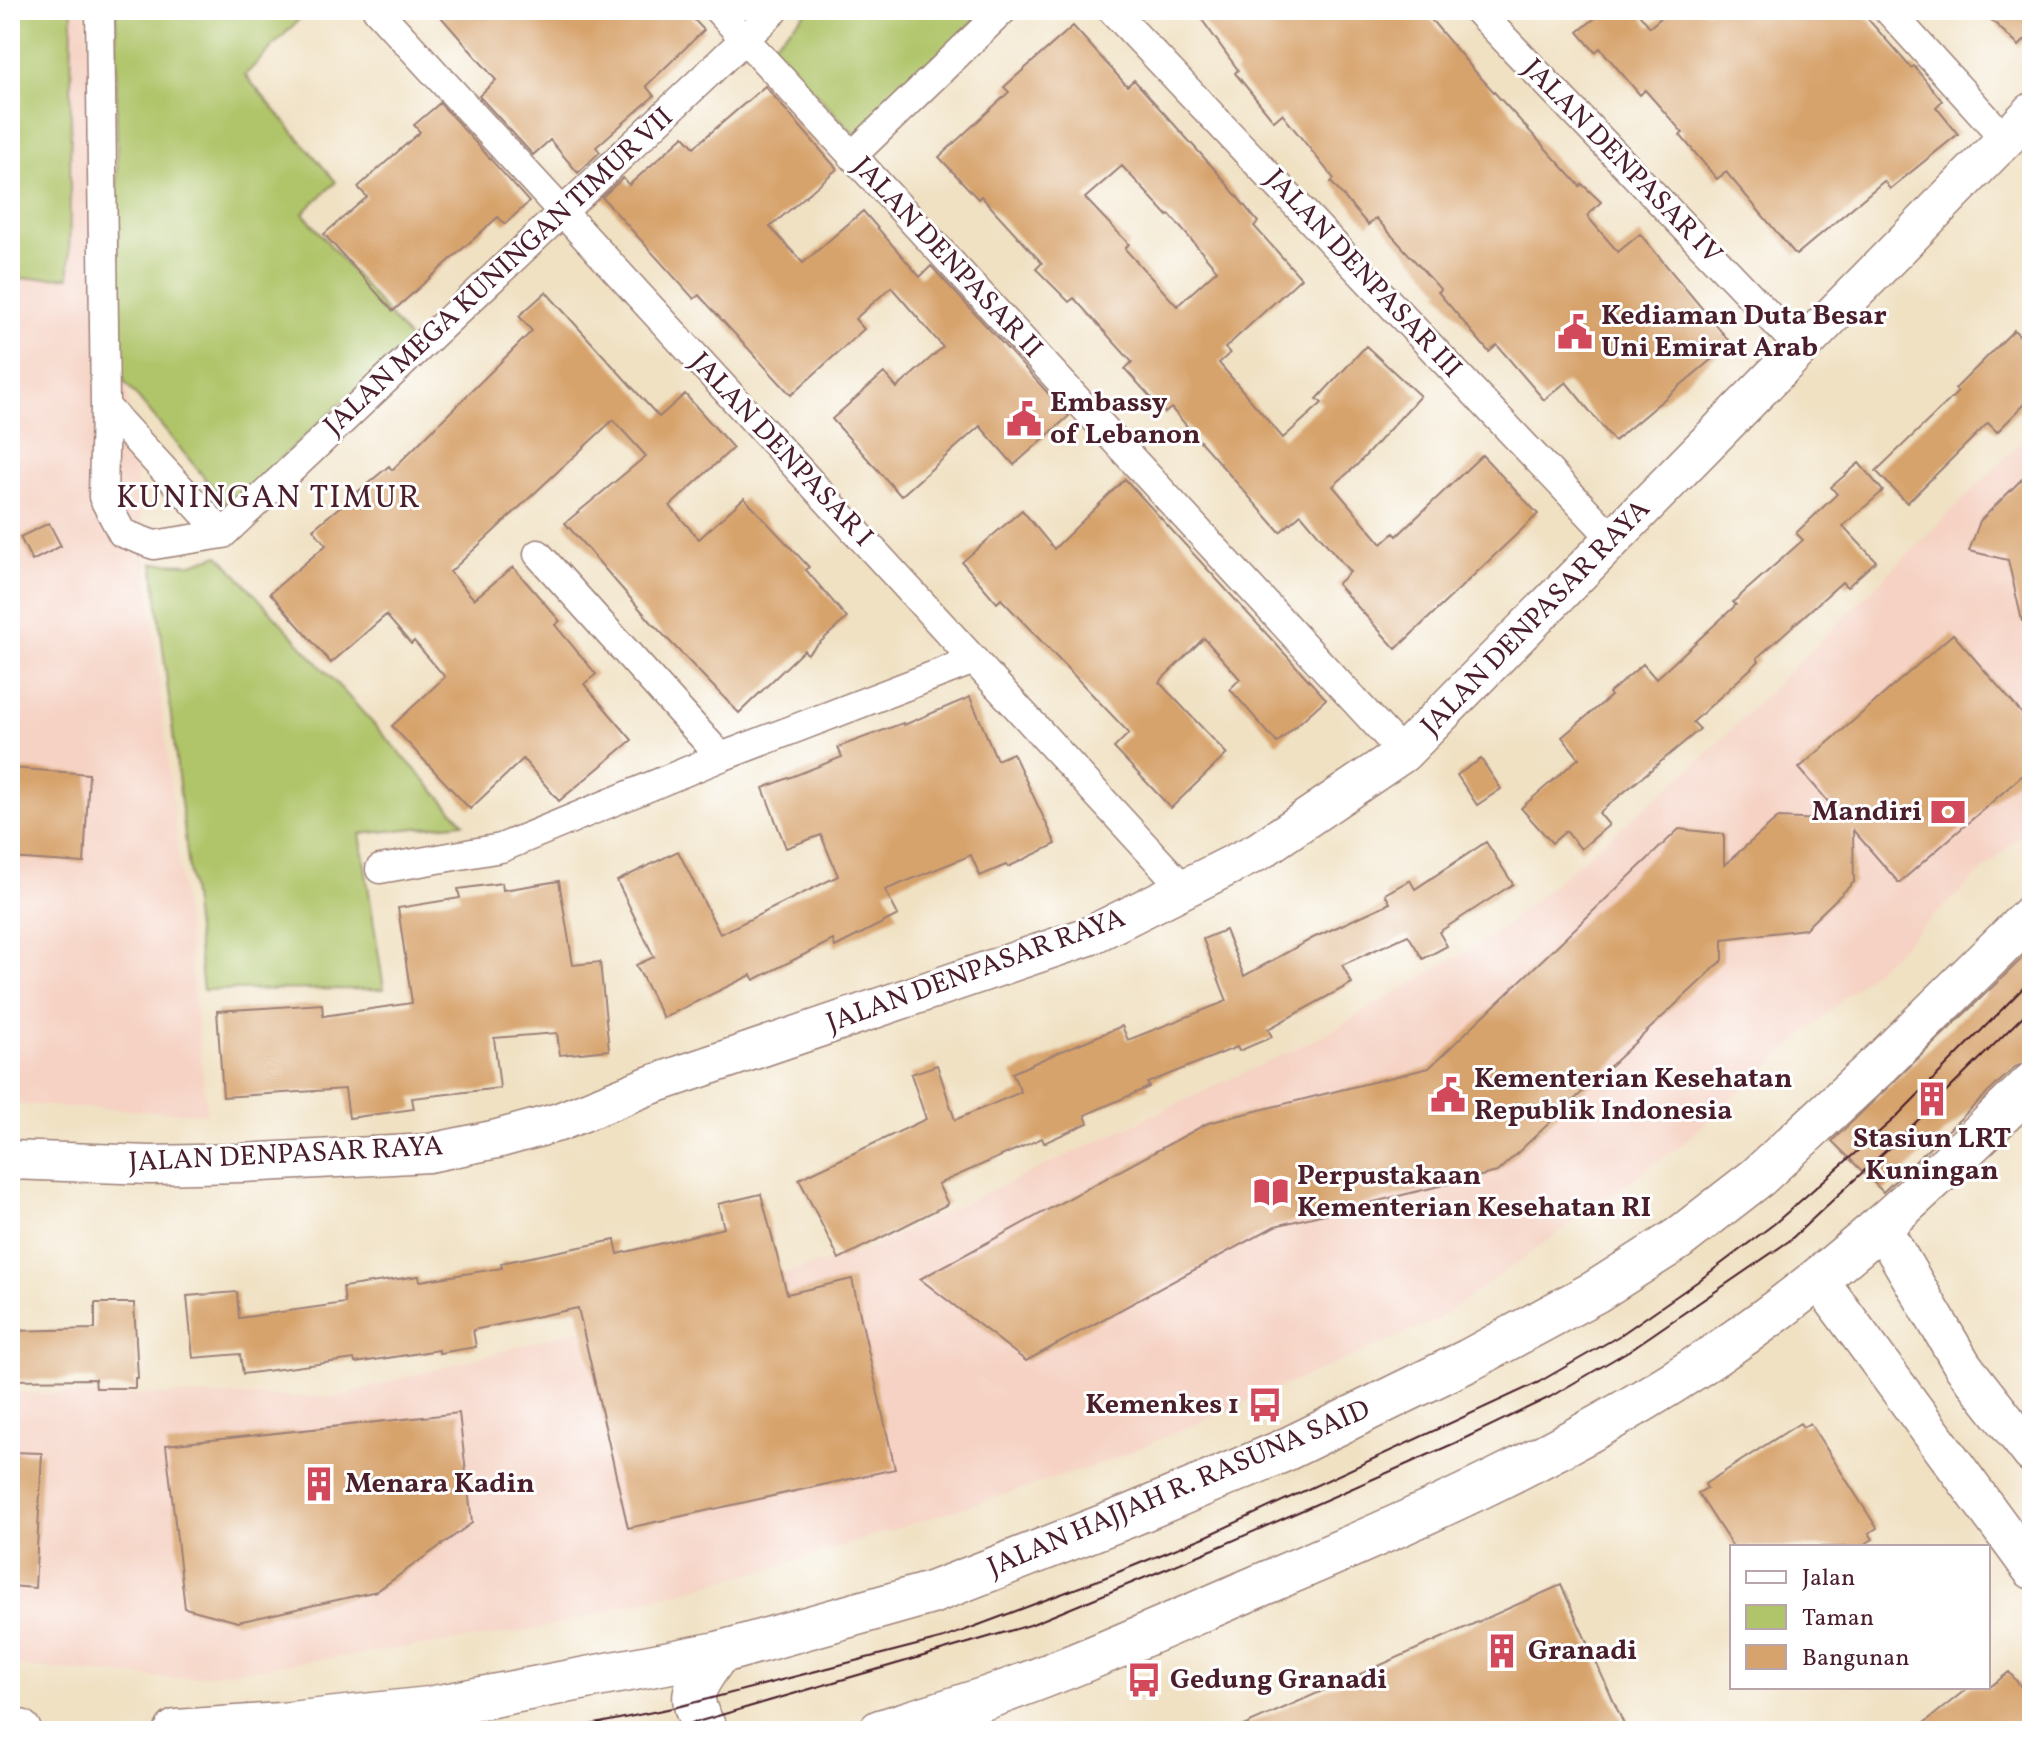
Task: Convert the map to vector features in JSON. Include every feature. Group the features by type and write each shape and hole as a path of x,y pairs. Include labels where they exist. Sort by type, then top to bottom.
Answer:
{"main road":[{"name":"JALAN HAJJAH R. RASUNA SAID","path":"176,1731 281,1724 429,1708 718,1653 931,1593 1129,1516 1283,1451 1469,1360 1595,1292 1678,1239 1748,1186 1882,1062 2032,915"},
{"path":"880,1731 992,1696 1319,1561 1474,1490 1630,1409 1716,1354 1819,1280 1882,1228 2032,1084"},
{"path":"707,1731 695,1712 693,1694 718,1653"},
{"path":"10,1731 20,1731"}],"street":[{"path":"100,10 105,406 103,497 122,533 154,545 223,534"},
{"name":"JALAN DENPASAR I","path":"377,10 1185,890"},
{"name":"JALAN DENPASAR II","path":"718,10 1403,753"},
{"name":"JALAN MEGA KUNINGAN TIMUR VII","path":"223,534 775,10"},
{"path":"853,155 1003,10"},
{"name":"JALAN DENPASAR III","path":"1112,10 1613,539"},
{"name":"JALAN DENPASAR IV","path":"1477,10 1800,348"},
{"path":"1888,10 2005,139"},
{"name":"JALAN DENPASAR RAYA","path":"10,1160 150,1165 259,1162 429,1153 497,1139 559,1122 648,1086 1089,936 1185,890 1259,851 1403,753 2032,112"},
{"path":"105,406 223,534"},
{"path":"538,554 721,757"},
{"path":"380,869 501,848 721,757 974,660"},
{"path":"1882,1228 1963,1366 2032,1454"},
{"path":"1819,1280 2032,1570"}],"shaded area":[{"path":"10,10 85,10 207,1114 10,1104"},
{"path":"2032,431 2032,825 1680,1146 1437,1320 1109,1461 786,1564 529,1631 176,1679 10,1666 10,1393 336,1397 858,1253 1324,1035 1490,938 1697,763"}],"green space":[{"path":"10,10 72,10 69,277 10,279"},
{"path":"116,10 308,10 245,75 336,182 303,213 410,340 228,506 118,374"},
{"path":"809,10 995,10 859,139 771,46"},
{"path":"219,555 464,823 360,834 384,989 203,990 153,563 192,564"}],"building":[{"path":"435,10 685,10 704,30 646,86 654,96 596,147 600,152 578,173 550,140 533,155 479,96 496,80"},
{"path":"1195,10 1423,10 1580,186 1582,184 1601,202 1587,216 1618,252 1640,234 1731,343 1614,441 1566,382 1544,400 1497,345 1489,352 1438,292 1441,290 1376,218 1368,225 1331,182 1334,179 1282,114 1274,121 1235,73 1238,70"},
{"path":"1605,10 1636,10 1650,27 1670,10 1860,10 1911,68 1914,66 1942,101 1936,107 1958,134 1890,189 1884,181 1796,255 1726,172 1717,179 1680,135 1683,133 1645,90 1640,95 1600,48 1595,52 1578,32"},
{"path":"1981,10 2032,10 2032,33 2019,46"},
{"path":"1073,26 1127,86 1134,80 1258,222 1254,226 1301,278 1225,348 1230,353 1219,363 1283,438 1322,403 1317,399 1366,346 1420,396 1357,465 1333,486 1382,544 1394,533 1397,536 1482,455 1538,514 1396,649 1337,584 1350,572 1301,514 1280,532 1171,408 1165,413 1125,369 1132,362 1074,298 1069,302 1036,269 1042,263 981,196 978,199 939,157 1009,92 1004,87","holes":["1122,166 1217,270 1177,306 1125,249 1129,244 1085,198"]},
{"path":"765,86 837,169 770,227 803,263 863,211 920,277 931,266 1069,416 1014,465 980,426 901,496 832,419 884,373 897,388 943,347 891,287 855,319 864,329 791,395 699,295 694,299 602,197 623,178 629,185 684,136 694,147"},
{"path":"440,103 529,202 505,224 498,217 393,311 324,234 367,197 358,187 420,132 414,125"},
{"path":"546,292 659,417 685,394 733,448 670,506 699,539 744,498 809,567 806,570 847,618 807,654 804,650 739,713 652,623 565,523 646,456 613,420 450,572 474,599 513,567 560,621 555,625 596,674 584,684 632,740 559,801 523,759 470,809 392,726 445,677 414,641 411,644 386,615 331,663 270,593 326,545 313,529 389,466 392,470 532,331 519,316"},
{"path":"2014,330 2032,348 2032,397 1997,432 1988,423 1907,503 1876,471 1958,392 1955,389"},
{"path":"1859,463 1883,491 1843,526 1876,561 1847,587 1842,582 1757,658 1759,661 1693,722 1700,729 1599,813 1609,825 1581,849 1566,831 1552,843 1521,808 1579,758 1562,737 1643,664 1656,679 1736,605 1733,602 1803,540 1796,533 1837,494 1831,487"},
{"path":"2032,469 2032,620 2022,621 2008,560 1969,551 1980,521"},
{"path":"1125,479 1326,699 1277,743 1230,689 1240,679 1204,638 1159,682 1227,754 1171,808 1114,748 1129,733 1001,599 997,603 962,562 1022,510 1054,549"},
{"path":"49,523 61,546 32,561 20,537"},
{"name":"Kementerian Kesehatan Republik Indonesia","path":"1953,634 2032,725 2032,767 1899,883 1853,830 1854,882 1805,929 1723,939 1723,960 1497,1172 1275,1226 1026,1361 920,1279 1208,1123 1429,1068 1679,829 1724,834 1724,865 1778,818 1845,821 1799,768"},
{"path":"970,697 997,760 1013,753 1056,844 1008,867 1006,865 980,876 971,855 885,890 898,915 835,947 833,940 754,980 751,975 663,1018 636,965 654,957 617,881 678,851 720,934 838,876 821,835 786,848 763,788 842,757 838,747 904,725"},
{"path":"1481,759 1501,789 1477,805 1457,775"},
{"path":"10,768 89,774 84,863 10,858"},
{"path":"1486,842 1513,884 1439,932 1447,946 1423,959 1408,935 1342,965 1352,983 1268,1029 1272,1037 1239,1051 1237,1047 1147,1083 1149,1087 1085,1115 1088,1123 1044,1143 1042,1138 938,1184 948,1204 839,1259 799,1179 926,1119 911,1074 937,1065 955,1120 1021,1092 1012,1073 1057,1053 1122,1026 1128,1040 1227,1001 1203,939 1225,930 1244,976 1313,938 1390,903 1385,894 1410,880 1415,889"},
{"path":"559,881 573,965 600,962 609,1050 560,1055 557,1033 494,1038 500,1088 412,1098 414,1109 349,1118 345,1089 223,1097 217,1011 322,1004 323,1016 412,1003 398,908 460,898 458,889 502,883 503,890"},
{"name":"Stasiun LRT Kuningan","path":"2032,949 2032,1060 2015,1067 1883,1192 1832,1141"},
{"path":"761,1194 787,1294 852,1279 895,1469 628,1528 578,1308 473,1330 476,1347 439,1353 439,1350 355,1363 354,1359 243,1374 240,1354 193,1358 187,1296 237,1292 239,1318 345,1303 343,1287 419,1276 420,1281 502,1268 501,1263 615,1240 618,1254 724,1228 718,1204"},
{"path":"95,1303 134,1303 138,1378 135,1378 135,1388 96,1388 95,1379 10,1380 10,1331 95,1329"},
{"name":"Menara Kadin","path":"459,1413 472,1523 377,1591 238,1622 185,1608 166,1445"},
{"path":"1800,1423 1803,1427 1810,1423 1877,1528 1869,1533 1873,1539 1863,1545 1732,1545 1698,1493 1707,1488 1705,1484"},
{"path":"10,1452 42,1453 35,1588 10,1586"},
{"name":"Granadi","path":"1561,1585 1627,1731 1232,1731"},
{"path":"2009,1672 2032,1700 2032,1731 1914,1731 1966,1689 1990,1687"}],"tram line":[{"path":"561,1731 677,1707 944,1638 1207,1536 1539,1382 1619,1336 1774,1224 1894,1119 2032,979"},
{"path":"666,1731 1030,1625 1214,1549 1455,1443 1550,1397 1630,1350 1789,1241 1910,1128 2032,1007"}],"place":[{"name":"Kediaman Duta Besar Uni Emirat Arab","path":"1575,332"},
{"name":"Embassy of Lebanon","path":"1024,419"},
{"name":"Mandiri","path":"1948,812"},
{"name":"Kementerian Kesehatan Republik Indonesia","path":"1448,1095"},
{"name":"Stasiun LRT Kuningan","path":"1932,1099"},
{"name":"Perpustakaan Kementerian Kesehatan RI","path":"1271,1192"},
{"name":"Kemenkes 1","path":"1265,1405"},
{"name":"Menara Kadin","path":"319,1484"},
{"name":"Granadi","path":"1502,1651"},
{"name":"Gedung Granadi","path":"1144,1680"}],"district":[{"name":"KUNINGAN TIMUR","path":"269,499"}]}
